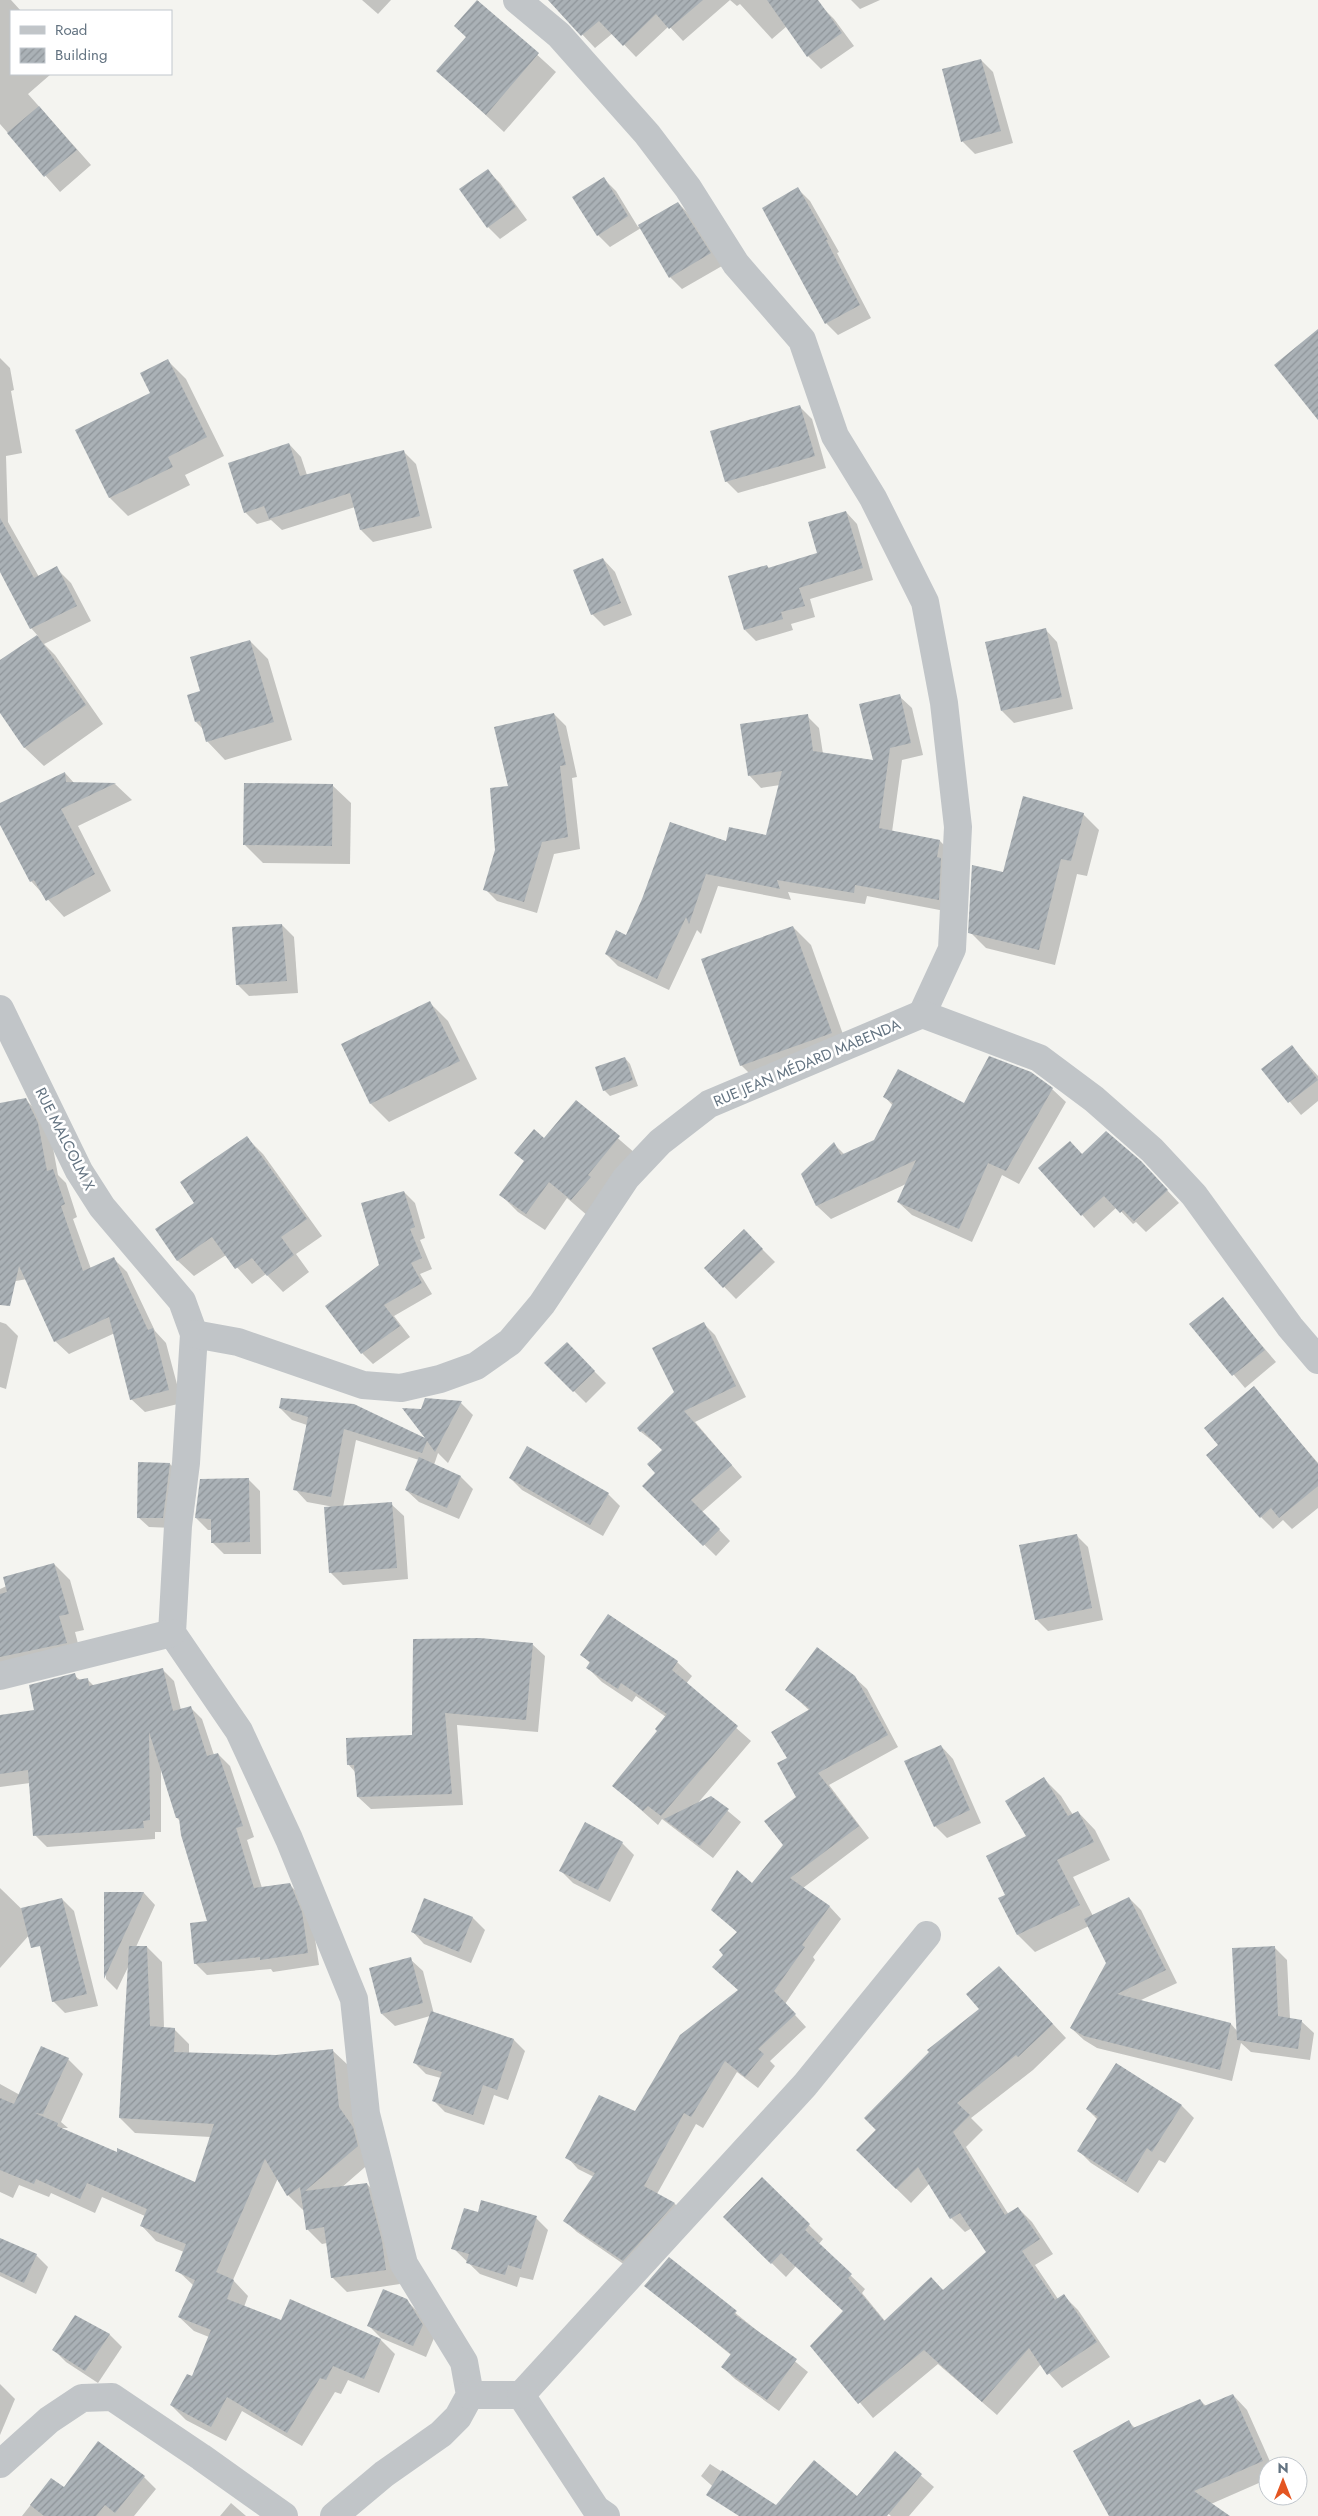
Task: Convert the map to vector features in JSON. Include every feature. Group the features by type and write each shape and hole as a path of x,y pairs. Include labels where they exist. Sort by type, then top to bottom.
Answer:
{"street":[{"path":"517,0 559,35 647,134 688,188 736,264 802,340 834,436 873,498 925,602 944,703 958,827 952,949 922,1014 1039,1058 1094,1099 1152,1150 1194,1195 1290,1327 1318,1360"},
{"name":"RUE MALCOLM X","path":"0,1009 79,1171 102,1208 182,1300 194,1334"},
{"name":"RUE JEAN MÉDARD MABENDA","path":"194,1334 238,1342 363,1385 401,1388 440,1379 476,1366 510,1342 542,1304 626,1178 660,1142 709,1104 922,1014"},
{"path":"194,1334 186,1463 178,1526 172,1633 239,1731 289,1839 354,1999 366,2114 404,2264 464,2362 470,2396 458,2418 441,2434 384,2474 334,2516"},
{"path":"0,1676 172,1633"},
{"path":"470,2396 521,2395 805,2085 927,1935"},
{"path":"521,2395 596,2510 606,2516"},
{"path":"0,2464 49,2420 82,2398 112,2397 284,2516"}],"building":[{"path":"477,0 539,53 486,115 436,71 466,37 454,26"},
{"path":"548,0 703,0 669,29 656,14 623,46 599,21 581,36"},
{"path":"767,0 818,0 842,33 807,57"},
{"path":"981,59 1001,131 961,142 942,69"},
{"path":"39,106 77,150 44,177 7,133"},
{"path":"488,169 516,207 487,228 459,189"},
{"path":"604,177 628,216 597,236 572,197"},
{"path":"798,187 828,240 826,240 860,305 825,324 762,208"},
{"path":"678,202 711,253 669,278 638,225"},
{"path":"1318,329 1318,420 1274,365"},
{"path":"168,359 207,437 168,457 173,467 109,498 75,430 150,393 140,373"},
{"path":"800,405 815,456 725,482 710,431"},
{"path":"289,443 300,476 404,450 420,516 360,530 350,493 269,519 264,506 244,513 228,463"},
{"path":"846,511 863,568 799,588 805,606 781,612 783,619 744,630 728,576 767,565 768,568 817,553 808,522"},
{"path":"0,518 34,578 57,566 77,606 30,629 0,572"},
{"path":"603,558 621,603 591,615 573,570"},
{"path":"1046,628 1062,697 1001,711 985,642"},
{"path":"37,635 86,705 24,748 0,713 0,660"},
{"path":"250,640 274,722 206,742 200,721 195,722 187,695 200,691 190,657"},
{"path":"900,694 911,743 890,748 879,828 940,840 937,857 941,858 939,900 855,885 854,893 777,880 780,889 706,874 689,924 686,917 657,979 605,954 616,930 626,935 642,899 670,822 726,841 729,827 766,835 782,771 748,776 740,724 808,714 813,751 873,760 859,704"},
{"path":"554,713 566,765 560,766 568,837 542,842 524,902 483,890 495,850 490,788 508,786 494,727"},
{"path":"65,772 66,782 116,783 61,809 95,874 46,901 34,880 30,882 0,825 0,803"},
{"path":"244,783 333,784 332,846 243,845"},
{"path":"1023,796 1084,813 1071,861 1061,859 1039,950 968,933 972,865 1003,872"},
{"path":"282,924 287,981 236,985 232,927"},
{"path":"793,926 832,1033 740,1066 701,959"},
{"path":"430,1001 460,1061 370,1104 341,1044"},
{"path":"1292,1045 1318,1080 1288,1103 1261,1069"},
{"path":"989,1056 1031,1072 1053,1088 1006,1171 988,1163 959,1229 897,1202 916,1160 816,1206 801,1174 834,1142 841,1155 874,1140 893,1103 883,1097 898,1069 964,1103"},
{"path":"625,1057 633,1080 603,1091 595,1067"},
{"path":"26,1098 38,1123 47,1171 53,1169 65,1204 61,1206 83,1271 114,1257 148,1330 153,1328 169,1390 130,1400 109,1317 54,1342 19,1266 10,1306 0,1305 0,1103"},
{"path":"576,1100 620,1136 588,1175 591,1177 571,1200 549,1182 526,1214 499,1195 524,1161 514,1153 534,1129 544,1138"},
{"path":"1106,1131 1141,1161 1168,1190 1134,1221 1123,1210 1120,1213 1104,1196 1081,1216 1038,1168 1070,1141 1082,1154"},
{"path":"247,1136 307,1219 281,1237 294,1255 267,1276 252,1258 235,1269 212,1237 177,1261 155,1229 194,1203 180,1182"},
{"path":"404,1191 415,1227 410,1229 422,1258 411,1263 422,1283 384,1305 400,1326 361,1354 325,1306 379,1265 361,1203"},
{"path":"744,1229 763,1249 723,1288 704,1268"},
{"path":"1223,1297 1265,1350 1232,1376 1189,1324"},
{"path":"704,1322 736,1386 684,1411 732,1465 691,1500 720,1529 703,1546 642,1486 655,1473 647,1464 662,1450 643,1431 640,1432 637,1428 674,1392 652,1348"},
{"path":"567,1342 595,1371 573,1392 544,1363"},
{"path":"1254,1386 1318,1464 1318,1486 1279,1518 1271,1508 1260,1518 1206,1455 1218,1445 1204,1428"},
{"path":"281,1398 354,1404 425,1438 402,1408 421,1409 425,1398 462,1401 435,1452 427,1441 422,1453 344,1429 331,1497 293,1490 308,1417 279,1408"},
{"path":"527,1446 609,1493 590,1525 509,1478"},
{"path":"419,1457 461,1476 447,1508 405,1490"},
{"path":"138,1462 170,1463 163,1518 137,1518"},
{"path":"249,1478 250,1542 211,1543 211,1519 195,1518 200,1479"},
{"path":"392,1502 397,1568 329,1573 324,1507"},
{"path":"1077,1534 1092,1608 1035,1620 1019,1545"},
{"path":"54,1563 69,1614 59,1616 67,1643 0,1657 0,1594 7,1592 3,1577"},
{"path":"608,1614 678,1661 672,1670 738,1726 661,1816 648,1806 643,1811 612,1786 657,1731 655,1729 667,1714 621,1683 618,1689 586,1668 590,1662 580,1655"},
{"path":"480,1638 533,1643 526,1720 445,1713 452,1794 357,1797 354,1765 347,1765 346,1738 412,1735 413,1639"},
{"path":"817,1647 855,1676 888,1735 818,1773 859,1826 790,1878 830,1906 802,1945 805,1947 774,1991 796,2014 758,2049 764,2054 745,2077 725,2061 691,2117 684,2113 644,2186 675,2203 623,2261 563,2221 595,2173 565,2158 599,2095 635,2111 680,2035 738,1990 712,1967 723,1955 719,1950 737,1932 711,1910 737,1870 752,1883 783,1845 764,1821 796,1797 777,1763 787,1758 771,1732 810,1709 785,1690"},
{"path":"163,1668 173,1711 191,1706 207,1756 218,1753 243,1826 236,1828 254,1888 290,1883 302,1912 308,1953 260,1960 260,1957 194,1964 190,1923 207,1921 181,1835 179,1818 176,1818 149,1732 150,1820 143,1821 144,1828 33,1836 28,1770 0,1774 0,1715 34,1710 29,1685 75,1673 77,1680 88,1678 89,1686"},
{"path":"941,1745 970,1810 934,1827 904,1761"},
{"path":"1044,1777 1068,1816 1078,1811 1094,1842 1057,1860 1080,1905 1017,1935 998,1898 1005,1895 986,1856 1026,1836 1005,1801"},
{"path":"711,1796 729,1809 700,1846 664,1819"},
{"path":"585,1822 623,1842 598,1890 559,1871"},
{"path":"104,1892 144,1892 104,1979"},
{"path":"1129,1897 1166,1970 1117,1994 1231,2023 1220,2070 1084,2036 1070,2028 1106,1963 1084,1919"},
{"path":"62,1898 87,1994 52,2002 40,1946 31,1948 21,1908"},
{"path":"424,1898 473,1917 459,1952 411,1932"},
{"path":"129,1946 147,1946 150,2026 175,2028 174,2052 276,2055 333,2049 339,2107 353,2127 358,2146 305,2191 367,2183 382,2241 386,2270 331,2278 324,2227 306,2230 300,2187 287,2196 265,2159 216,2272 234,2280 227,2299 281,2320 290,2299 381,2339 364,2379 333,2366 326,2380 320,2378 287,2433 227,2397 211,2427 170,2405 187,2374 192,2376 211,2330 178,2317 195,2280 175,2271 186,2244 140,2226 147,2209 87,2183 80,2199 36,2179 34,2184 0,2170 0,2098 14,2104 41,2046 69,2058 43,2114 35,2113 58,2123 57,2126 117,2152 117,2148 195,2182 214,2124 119,2118"},
{"path":"1275,1946 1278,2016 1302,2020 1298,2049 1237,2040 1232,1948"},
{"path":"411,1957 423,2003 381,2014 369,1968"},
{"path":"999,1966 1053,2024 1018,2057 1016,2055 957,2103 970,2115 953,2132 1005,2215 1018,2207 1040,2239 1022,2251 1055,2300 1064,2294 1097,2342 1047,2375 1029,2348 982,2402 924,2350 858,2404 810,2346 843,2311 781,2253 771,2264 723,2217 762,2177 810,2224 805,2230 852,2274 848,2278 884,2321 931,2277 943,2290 986,2252 960,2213 950,2219 918,2167 896,2189 856,2150 876,2130 864,2118 929,2052 927,2050 979,2009 966,1994"},
{"path":"431,2011 514,2039 497,2090 483,2085 473,2115 432,2101 442,2072 413,2063"},
{"path":"1116,2063 1182,2105 1152,2152 1147,2148 1126,2182 1077,2151 1098,2117 1086,2109"},
{"path":"481,2200 537,2216 521,2269 508,2265 505,2275 466,2263 469,2254 451,2249 464,2208 478,2212"},
{"path":"0,2238 37,2254 24,2283 0,2272"},
{"path":"669,2257 737,2311 734,2314 797,2359 767,2400 721,2367 731,2354 644,2286"},
{"path":"383,2289 407,2299 423,2325 413,2346 367,2326"},
{"path":"75,2315 110,2334 85,2371 52,2350"},
{"path":"1233,2394 1261,2456 1258,2456 1258,2463 1194,2491 1230,2516 1109,2516 1073,2451 1129,2420 1133,2428 1200,2399 1204,2406"},
{"path":"98,2441 145,2476 115,2513 105,2505 96,2516 44,2516 30,2505 51,2478 64,2487"},
{"path":"895,2451 922,2474 887,2516 739,2516 706,2495 722,2470 776,2505 814,2460 857,2496"}]}
